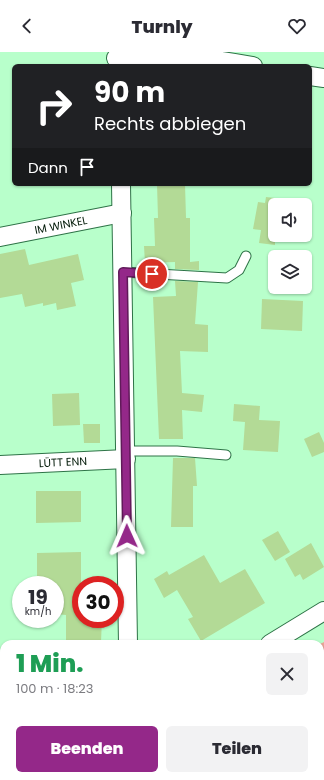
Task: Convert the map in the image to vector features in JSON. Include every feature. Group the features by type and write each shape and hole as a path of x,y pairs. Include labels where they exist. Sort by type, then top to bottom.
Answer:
{"street":[{"path":"115,59 135,54 179,54 241,64"},
{"path":"312,76 324,78"},
{"path":"121,186 128,640"},
{"name":"IM WINKEL","path":"0,237 122,214"},
{"name":"LÜTT ENN","path":"0,465 126,455"},
{"path":"277,640 324,611"}],"lane":[{"path":"123,272 227,278 239,270 246,256"},
{"path":"126,455 177,451 226,455"}],"building":[{"path":"157,186 185,186 186,218 190,218 190,262 199,261 199,270 175,269 175,262 145,263 144,246 155,246 154,218 158,218"},
{"path":"266,197 275,198 268,198 268,242 275,242 275,245 259,243 261,230 253,229 258,202 265,203"},
{"path":"25,249 29,265 78,254 84,280 71,283 76,306 57,310 56,303 43,306 43,303 25,307 22,294 0,298 0,254"},
{"path":"175,281 198,282 195,324 208,325 208,352 180,351 182,393 204,395 202,412 182,410 183,439 159,439 153,297 176,296"},
{"path":"262,299 303,301 302,331 261,329"},
{"path":"79,393 80,425 53,426 52,394"},
{"path":"234,404 260,406 259,420 280,421 278,452 243,450 245,422 233,421"},
{"path":"83,424 100,424 100,443 84,443"},
{"path":"319,432 324,443 324,452 312,457 304,439"},
{"path":"173,458 195,458 197,486 193,486 193,527 171,527"},
{"path":"36,491 81,491 81,522 36,523"},
{"path":"278,531 290,552 275,561 262,540"},
{"path":"311,543 324,567 303,580 300,574 295,577 285,559"},
{"path":"81,552 81,576 72,576 72,628 102,628 101,640 66,640 66,615 64,615 64,576 37,576 37,553"},
{"path":"204,555 220,583 245,569 265,603 200,640 188,619 193,617 177,590 164,598 154,579 167,571 169,575"}],"route":[{"path":"127,536 123,272 152,274"}]}
